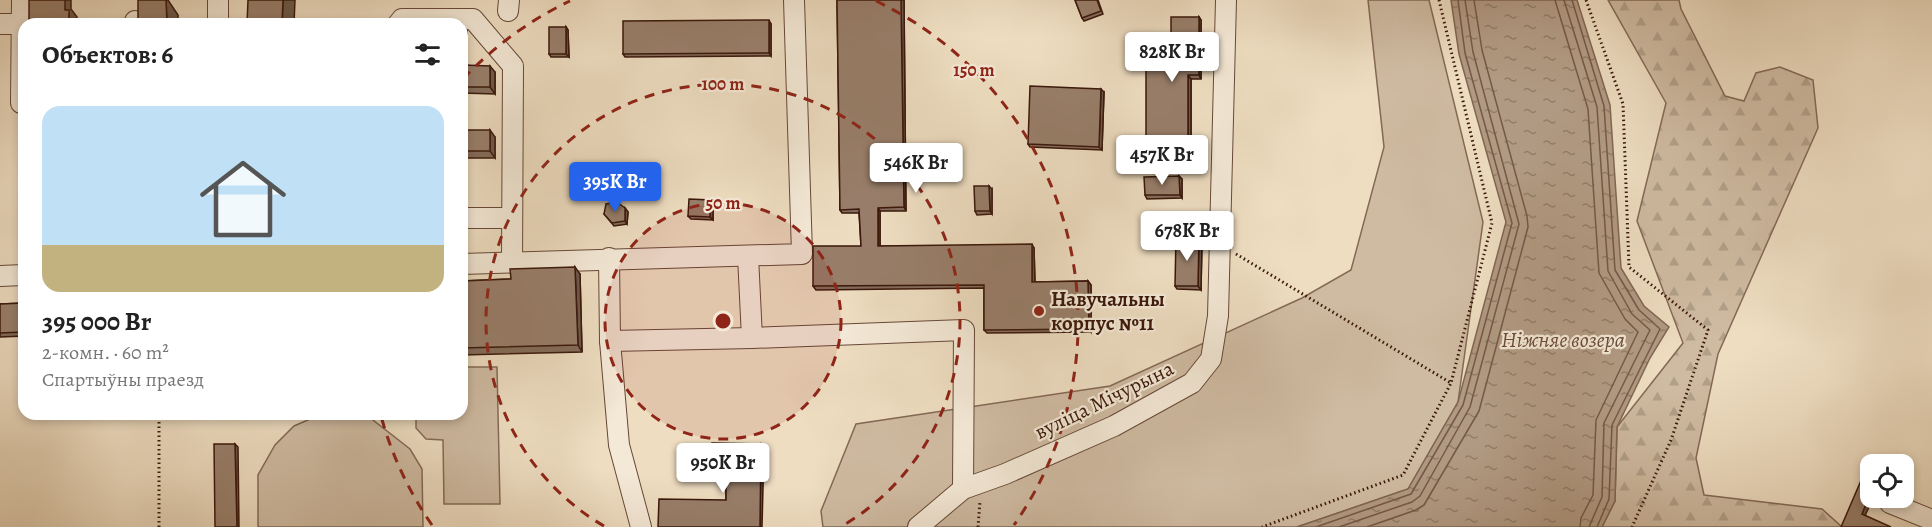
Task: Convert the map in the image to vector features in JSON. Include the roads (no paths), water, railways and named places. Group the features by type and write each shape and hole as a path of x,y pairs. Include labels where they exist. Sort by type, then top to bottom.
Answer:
{"street":[{"path":"22,0 22,18"},
{"path":"218,0 218,18"},
{"path":"468,264 802,254 794,0"},
{"name":"вуліца Мічурына","path":"918,527 969,487 1114,426 1192,383 1211,359 1218,316 1226,0"},
{"path":"468,19 473,19 513,66 512,262"},
{"path":"0,24 18,24"},
{"path":"468,218 512,218"},
{"path":"748,256 752,338"},
{"path":"609,258 610,341 619,445 641,527"},
{"path":"0,276 18,275"},
{"path":"610,341 964,330 969,487"},
{"path":"1902,508 1932,520"}],"water":[{"name":"Ніжняе возера","path":"1451,0 1577,0 1610,105 1621,268 1644,306 1669,327 1650,358 1617,427 1615,501 1602,527 1297,527 1408,489 1458,402 1506,222 1459,54"}],"place":[{"name":"Навучальны корпус №11","path":"1039,311"}]}
